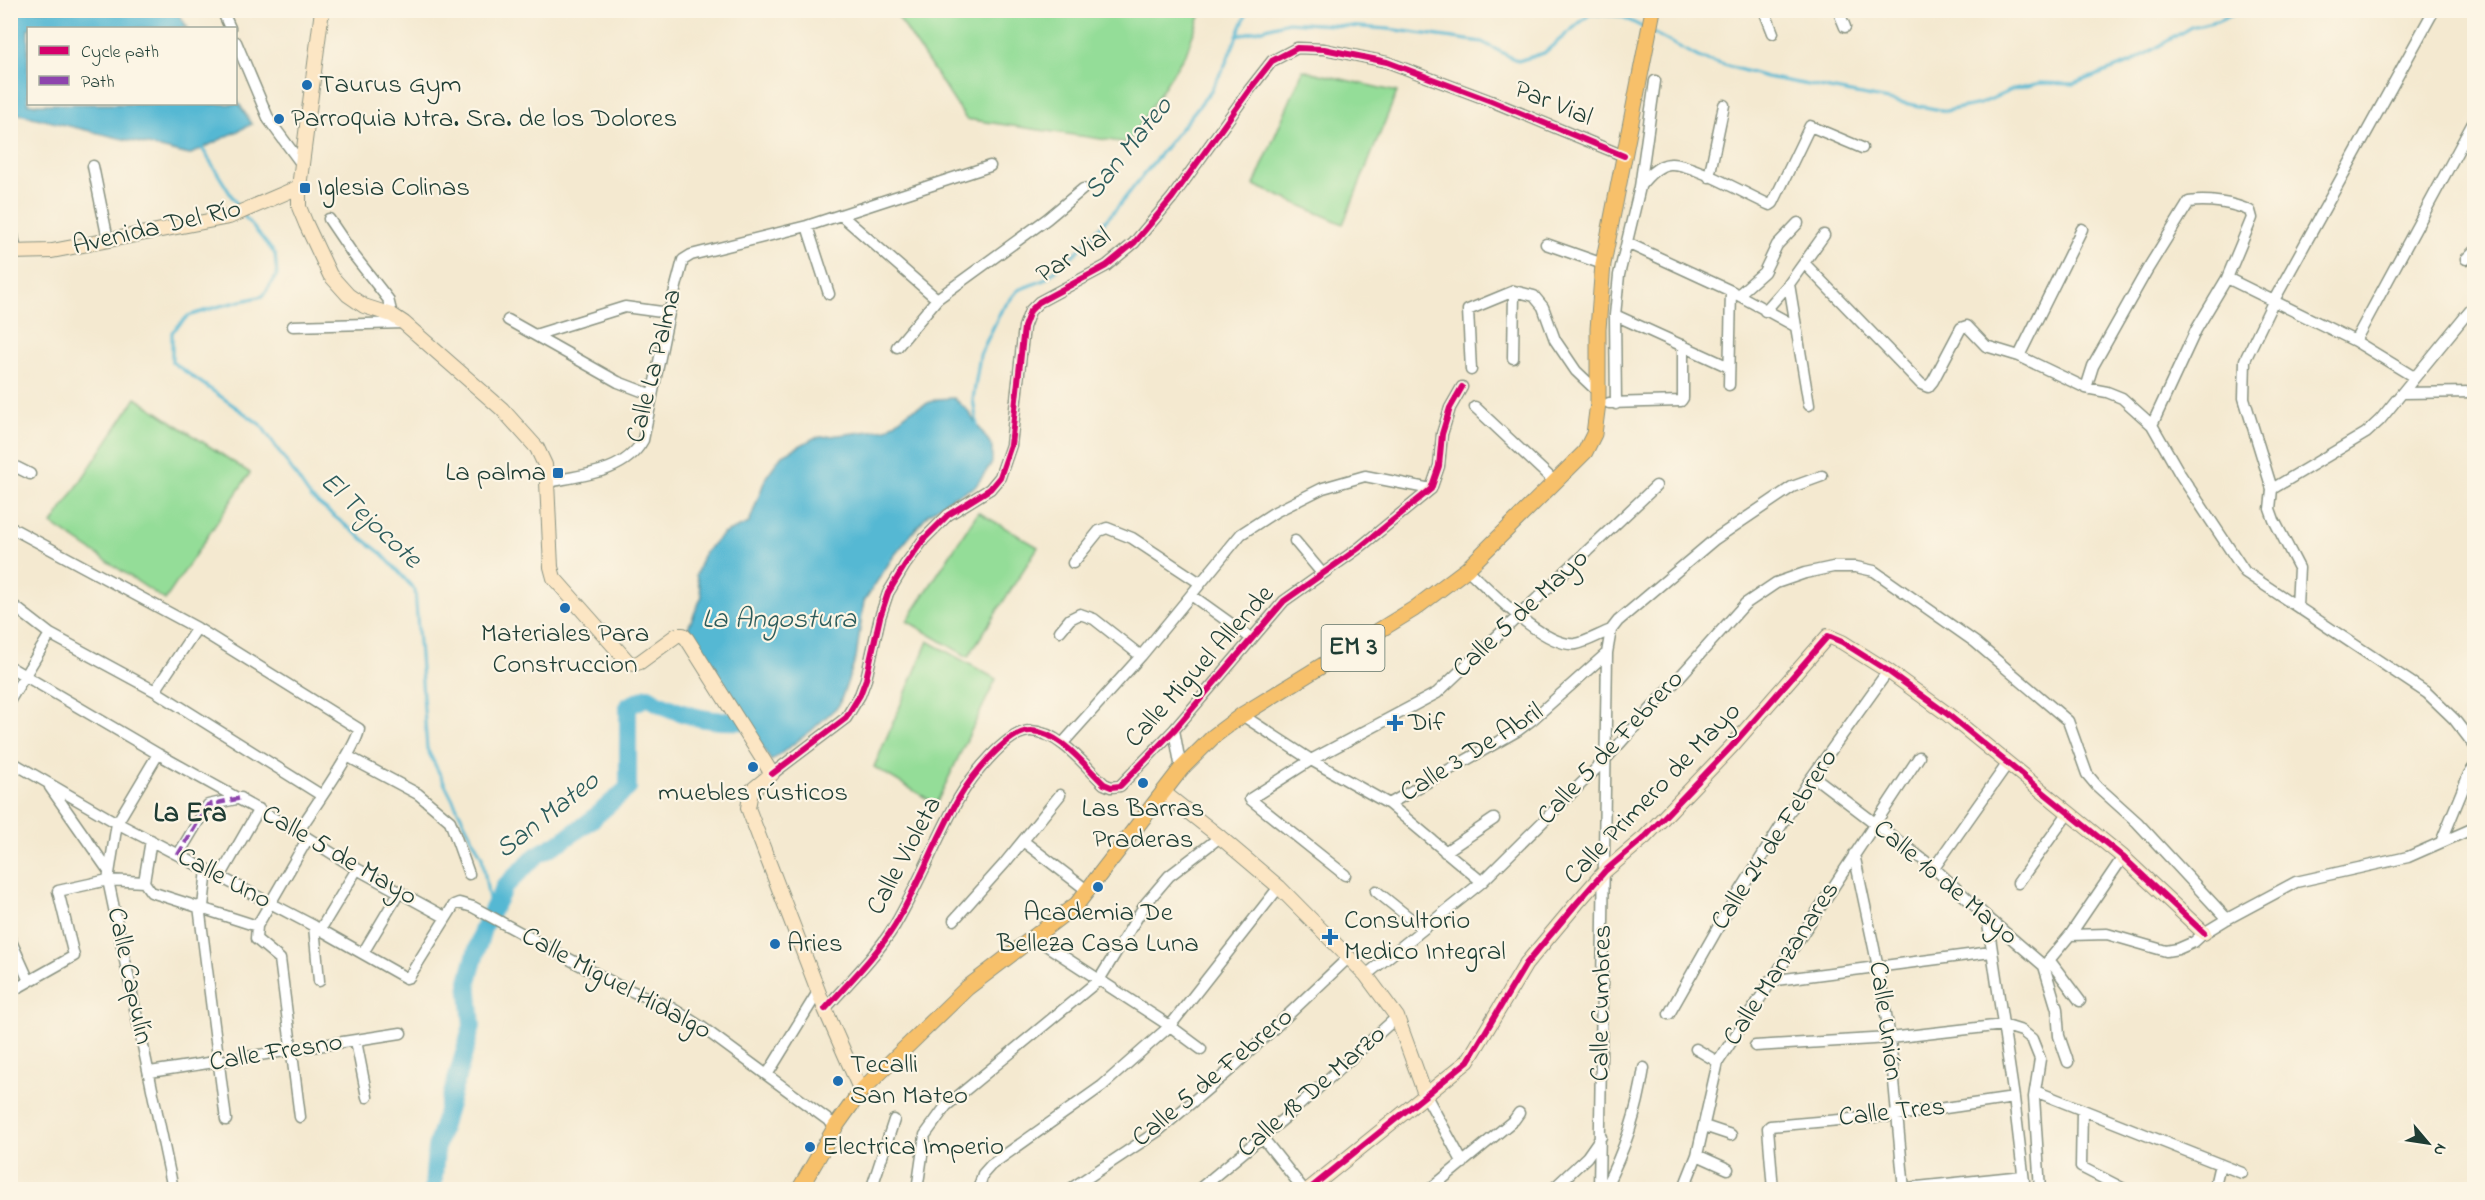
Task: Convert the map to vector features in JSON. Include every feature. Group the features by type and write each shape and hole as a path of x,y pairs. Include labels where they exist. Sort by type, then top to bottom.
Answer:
{"main road":[{"name":"EM 3","path":"799,1190 836,1126 861,1091 967,988 1064,916 1088,891 1181,769 1214,736 1242,715 1414,609 1467,569 1585,452 1594,434 1598,397 1598,329 1603,264 1652,14"}],"street":[{"path":"222,10 230,27"},
{"path":"322,10 299,187 299,207 330,275 348,295 364,306 392,315 404,323 502,409 537,448 545,465 551,567 561,588 629,663 640,662 677,635 683,635 687,639 772,774 751,791 748,808 818,992 861,1091"},
{"path":"1764,10 1773,33"},
{"path":"1838,10 1845,27"},
{"path":"2297,606 2299,568 2270,508 2272,489 2244,398 2246,360 2273,302 2434,10"},
{"path":"237,44 269,120 303,166"},
{"name":"Par Vial","path":"772,774 846,718 860,695 866,679 880,617 888,593 905,565 924,539 948,515 990,489 1000,477 1011,446 1024,327 1030,311 1039,302 1106,266 1134,243 1172,198 1272,61 1297,48 1324,49 1387,62 1481,97 1624,156"},
{"path":"1616,404 1615,315 1619,275 1640,187 1655,81"},
{"path":"1709,177 1724,105"},
{"path":"2355,341 2407,241 2475,121"},
{"path":"1640,187 1650,174 1668,164 1686,166 1770,205 1810,126 1862,148"},
{"path":"93,166 108,240"},
{"path":"829,294 807,226 990,166"},
{"name":"Avenida Del Río","path":"14,252 52,251 229,217 299,187"},
{"path":"897,347 937,299 1047,219 1083,189"},
{"path":"2086,388 2098,357 2189,202 2209,202 2242,207 2250,211 2253,218 2227,278 2196,330 2152,425"},
{"path":"842,215 937,299"},
{"path":"329,219 388,299 392,315"},
{"path":"10,220 14,252"},
{"path":"1734,293 1764,272 1777,245 1798,223"},
{"name":"Calle La Palma","path":"547,482 602,470 627,461 643,440 669,313 683,260 691,255 807,226"},
{"path":"2019,356 2082,229"},
{"path":"1765,311 1789,284 1824,235"},
{"path":"1627,243 1734,293 1795,326"},
{"path":"1546,244 1603,264"},
{"path":"1803,263 1921,384 1928,387 1961,328 1967,326 1986,346 2019,356 2086,388 2122,398 2152,425 2192,492 2245,572 2427,693 2454,718 2475,745"},
{"path":"2227,278 2355,341 2414,377"},
{"path":"1789,284 1809,405"},
{"path":"1472,370 1468,310 1514,291 1534,296 1543,307 1555,340 1576,371 1598,397 1616,404 1681,401 1683,398 1683,345"},
{"path":"1513,358 1514,291"},
{"path":"1729,385 1734,293"},
{"path":"2272,489 2366,433 2380,420 2475,305"},
{"path":"535,335 625,307 669,313"},
{"path":"1615,315 1729,367"},
{"path":"508,320 618,382 652,395"},
{"path":"293,326 404,323"},
{"path":"1062,744 1141,657 1241,534 1275,512 1323,488 1365,476 1431,489 1439,466 1442,434 1447,416 1462,387"},
{"path":"2402,393 2475,392"},
{"path":"1475,407 1555,482"},
{"path":"10,464 30,474"},
{"path":"1467,569 1518,617 1556,640 1566,644 1577,644 1611,630 1617,621 1715,539 1792,487 1822,476"},
{"name":"Calle 5 de Mayo","path":"1345,875 1250,799 1311,760 1437,693 1656,486"},
{"name":"Calle Miguel Allende","path":"1062,744 1104,784 1112,788 1120,786 1174,730 1284,601 1359,548 1431,489"},
{"path":"10,527 197,628 359,729 348,756 321,795 270,904 257,926 257,942 279,959 300,1117"},
{"path":"1073,563 1099,531 1107,528 1131,538 1200,583"},
{"path":"1295,541 1321,573"},
{"name":"Calle 5 de Febrero","path":"1366,975 1482,882 1605,760 1745,604 1776,583 1833,567 1856,567 1874,571 1975,642 2068,721 2087,774 2137,822 2227,919"},
{"path":"1191,595 1251,638"},
{"path":"10,603 50,634 155,691 321,795"},
{"path":"1060,631 1070,619 1080,614 1094,619 1141,657"},
{"path":"155,691 197,628"},
{"name":"Calle Cumbres","path":"1601,1190 1601,975 1605,871 1607,653 1611,630"},
{"path":"10,700 50,634"},
{"name":"Calle Primero de Mayo","path":"1306,1190 1468,1061 1526,964 1605,871 1645,837 1731,747 1828,636 1842,642 1888,671"},
{"name":"Calle 3 De Abril","path":"1389,804 1517,731 1607,653"},
{"name":"Calle 5 de Mayo","path":"10,667 158,754 241,798 357,869 445,917 454,905 459,903 479,910"},
{"path":"1888,671 1946,713 2069,812 2123,857 2204,933"},
{"name":"Calle 24 de Febrero","path":"1669,1014 1725,917 1813,776 1888,671"},
{"path":"1242,715 1311,760 1389,804 1482,882"},
{"name":"Calle Miguel Allende","path":"1174,730 1181,769"},
{"name":"Calle Violeta","path":"825,1009 866,964 894,926 960,797 986,761 1010,740 1029,731 1046,734 1062,744"},
{"path":"108,875 117,823 158,754"},
{"path":"348,756 418,794 450,821 469,874"},
{"name":"Calle Manzanares","path":"1684,1187 1697,1155 1718,1062 1769,981 1919,757"},
{"name":"Calle Uno","path":"10,761 117,823 207,869 406,978 409,977 445,917"},
{"path":"1934,868 2008,763"},
{"path":"2442,840 2469,774 2475,767"},
{"name":"Calle 10 de Mayo","path":"1813,776 1934,868 1987,917 2047,964 2070,935 2123,857"},
{"path":"46,782 108,875"},
{"path":"1163,792 1279,887 1366,975 1397,1017 1425,1094 1463,1163"},
{"path":"954,920 1023,841 1059,795"},
{"path":"178,855 208,805 241,798"},
{"path":"220,877 259,809"},
{"path":"2018,883 2069,812"},
{"path":"1445,852 1494,819"},
{"path":"2070,935 2107,934 2166,951 2194,942 2227,919 2296,882 2408,857 2442,840 2475,828"},
{"path":"917,1190 925,1135 946,1106 1099,980 1146,903 1161,885 1169,876 1220,837"},
{"path":"144,882 151,840"},
{"path":"1023,841 1088,891"},
{"name":"Calle Unión","path":"1854,854 1878,967 1890,1038 1904,1189"},
{"path":"207,869 201,907 226,1120"},
{"path":"319,981 317,928 357,869"},
{"path":"10,992 74,956 58,891 108,875 144,882 152,892 257,926"},
{"name":"Calle Capulín","path":"108,875 172,1184"},
{"path":"978,1190 983,1174 991,1166 1102,1086 1170,1026 1279,887"},
{"path":"363,953 400,891"},
{"path":"1376,891 1422,928"},
{"name":"Calle Miguel Hidalgo","path":"479,910 617,985 670,1007 703,1028 836,1126"},
{"path":"1987,917 1990,952 2014,1098 2025,1190"},
{"path":"1035,938 1170,1026 1201,1049"},
{"path":"10,939 29,981"},
{"path":"1769,981 1990,952"},
{"name":"Calle 5 de Febrero","path":"1069,1190 1158,1131 1229,1071 1349,957"},
{"path":"2047,964 2080,1001"},
{"path":"2047,964 2057,1009 2058,1036 2068,1062"},
{"path":"767,1075 818,992"},
{"name":"Calle 18 De Marzo","path":"1198,1190 1262,1137 1397,1017"},
{"path":"1755,1046 1890,1038 2003,1025 2022,1031 2032,1039 2040,1059 2034,1091 2040,1190"},
{"name":"Calle Fresno","path":"150,1072 219,1063 401,1032"},
{"path":"356,1041 367,1096"},
{"path":"1696,1049 1718,1062"},
{"path":"1601,1190 1623,1152 1639,1104 1644,1068"},
{"path":"2034,1091 2242,1173"},
{"name":"Calle Tres","path":"1773,1190 1768,1128 1770,1126 1897,1115 2014,1098"},
{"path":"2082,1110 2081,1167 2126,1190"},
{"path":"1436,1188 1514,1120 1519,1113"},
{"path":"871,1190 894,1120"},
{"path":"1704,1126 1731,1135"},
{"path":"1262,1137 1306,1190"},
{"path":"1552,1190 1587,1157 1601,1137"},
{"path":"1697,1155 1728,1168"},
{"path":"2214,1190 2220,1164"},
{"path":"1898,1190 2023,1176"},
{"path":"1684,1187 1700,1190"}],"green space":[{"path":"894,11 1202,11 1186,53 1128,143 966,119"},
{"path":"1303,70 1397,92 1343,224 1254,185"},
{"path":"136,398 250,473 165,600 52,524"},
{"path":"978,512 1038,547 968,657 907,621"},
{"path":"928,641 996,679 936,804 874,767"}],"water":[{"path":"11,10 176,11 187,27 27,27 27,105 237,105 237,101 252,124 189,155 11,112"},
{"name":"La Angostura","path":"954,398 967,410 992,446 992,463 975,487 952,497 928,514 893,557 864,601 856,658 839,705 812,730 771,761 688,628 702,596 696,575 704,553 723,534 749,523 766,477 781,456 814,438 887,429 910,411 937,399"}],"waterway":[{"name":"San Mateo","path":"977,425 973,399 980,355 1001,311 1018,290 1044,280 1079,250 1116,209 1210,92 1225,65 1248,10"},
{"path":"1653,33 1700,58 1766,77 1946,111 1980,104 2014,89 2040,83 2073,84 2132,62 2191,27 2217,21 2241,10"},
{"path":"1237,36 1288,22 1389,29 1482,42 1518,61 1544,53 1590,14 1621,16 1644,28"},
{"name":"El Tejocote","path":"202,148 239,208"},
{"name":"El Tejocote","path":"244,216 275,254 277,275 263,296 188,316 172,332 172,362 261,425 311,498 382,554 415,590 427,749 482,857 491,912"},
{"name":"San Mateo","path":"433,1190 436,1148 472,1026 468,981 483,928 505,886 537,855 590,821 628,788 628,706 648,697 682,713 720,721 745,721"}],"marked path":[{"path":"178,855 208,805 241,798"}],"cycle path":[{"path":"772,774 846,718 860,695 866,679 880,617 888,593 905,565 924,539 948,515 990,489 1000,477 1011,445 1024,327 1030,311 1039,302 1106,266 1134,243 1172,198 1272,61 1297,48 1324,49 1387,62 1491,101 1624,156"},
{"path":"825,1009 888,936 912,894 959,798 990,757 1011,738 1021,733 1031,731 1042,733 1062,743 1104,784 1111,787 1120,786 1174,730 1284,601 1359,548 1431,489 1439,466 1442,434 1450,408 1462,387"},
{"path":"1308,1190 1468,1061 1526,964 1577,903 1605,871 1645,837 1731,747 1828,636 1842,642 1888,671 1946,713 2123,857 2204,933"}],"place":[{"name":"Taurus Gym","path":"307,85"},
{"name":"Parroquia Ntra. Sra. de los Dolores","path":"279,119"},
{"name":"Iglesia Colinas","path":"305,188"},
{"name":"La palma","path":"558,473"},
{"name":"Materiales Para Construccion","path":"565,608"},
{"name":"Dif","path":"1395,723"},
{"name":"muebles rústicos","path":"753,767"},
{"name":"Las Barras Praderas","path":"1143,783"},
{"name":"Academia De Belleza Casa Luna","path":"1098,887"},
{"name":"Consultorio Medico Integral","path":"1330,937"},
{"name":"Aries","path":"775,944"},
{"name":"Tecalli San Mateo","path":"838,1081"},
{"name":"Electrica Imperio","path":"810,1147"}],"district":[{"name":"La Era","path":"190,814"}]}
